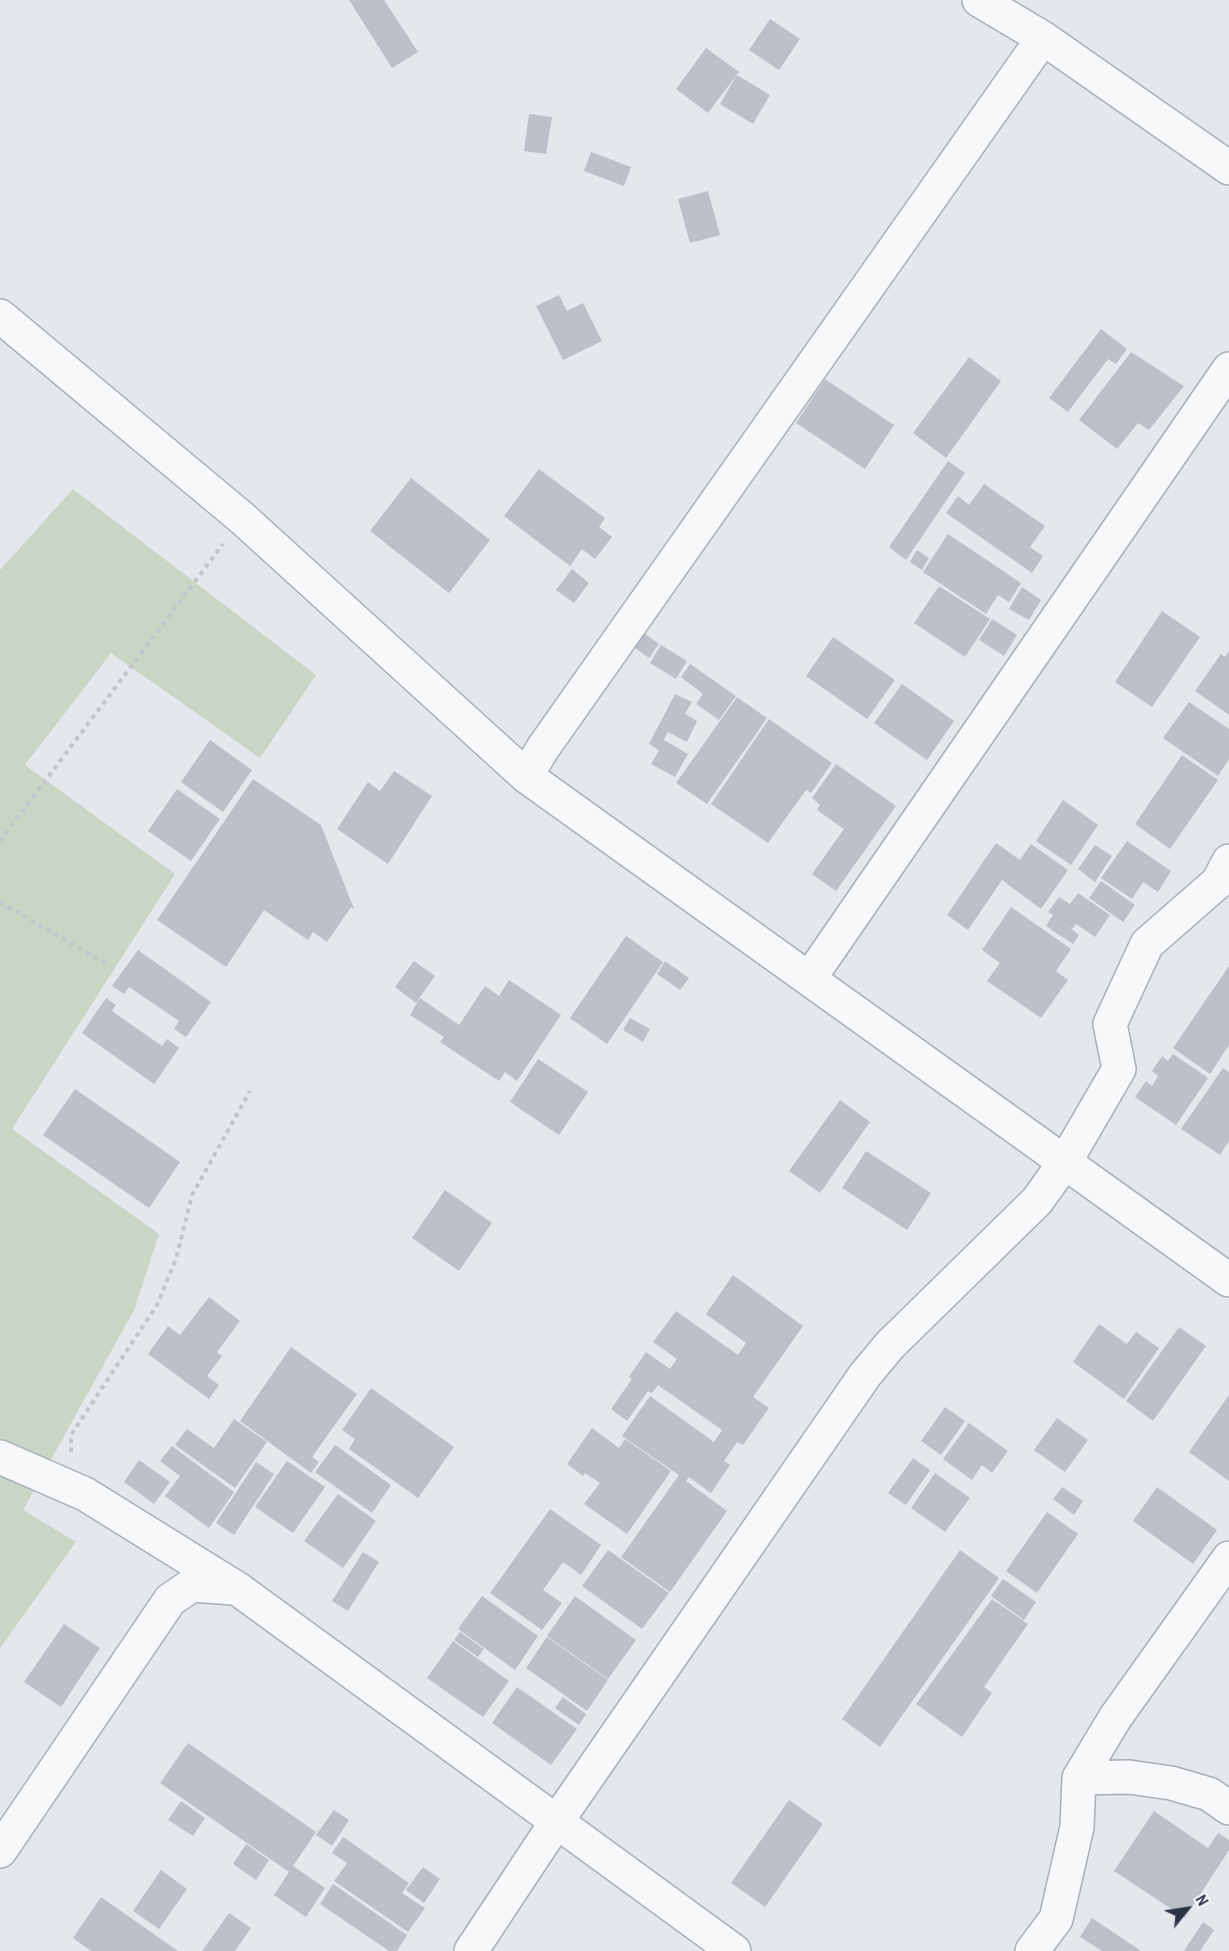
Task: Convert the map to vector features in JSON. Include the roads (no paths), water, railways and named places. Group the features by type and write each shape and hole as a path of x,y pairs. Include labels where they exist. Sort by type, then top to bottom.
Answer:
{"street":[{"path":"979,0 1043,38 1229,168"},
{"path":"526,776 543,748 1043,38"},
{"path":"0,316 242,518 526,776 1229,1280"},
{"path":"809,979 1229,369"},
{"path":"471,1951 557,1821 865,1375 891,1346 1037,1201 1065,1162 1119,1069 1110,1024 1147,944 1218,882 1229,861"},
{"path":"0,1457 85,1494 238,1589 734,1951"},
{"path":"1032,1951 1056,1919 1077,1827 1079,1778 1115,1718 1229,1558"},
{"path":"0,1851 170,1600 192,1585 238,1589"},
{"path":"1079,1778 1129,1777 1171,1783 1209,1794 1229,1808"}]}
